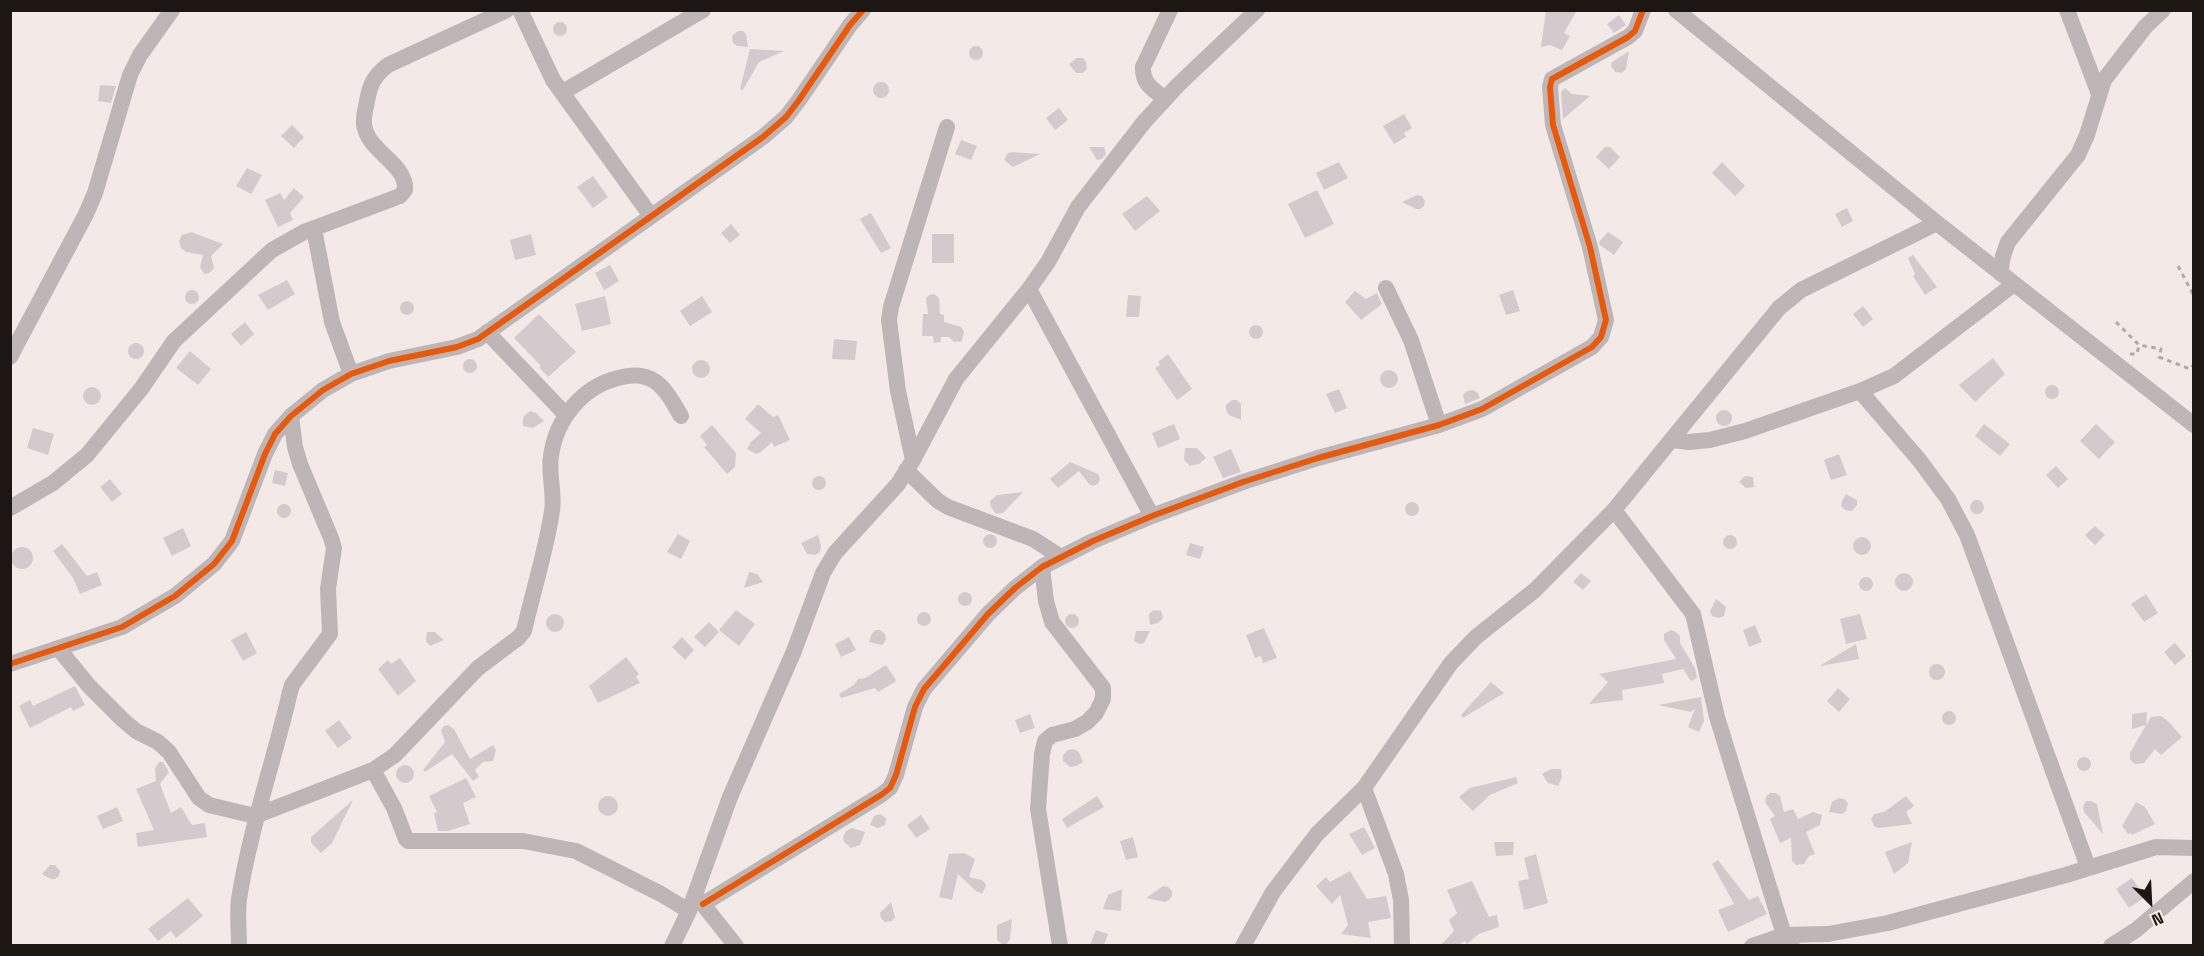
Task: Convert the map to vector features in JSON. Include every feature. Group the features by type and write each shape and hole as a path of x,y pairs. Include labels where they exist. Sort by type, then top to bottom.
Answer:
{"street":[{"path":"10,357 95,193 130,75 172,10"},
{"path":"10,508 53,483 87,455 141,389 174,341 272,250 314,229 400,195 405,190 406,182 366,134 363,123 370,84 376,74 388,65 507,10"},
{"path":"520,10 554,80 651,216"},
{"path":"563,92 703,10"},
{"path":"10,664 122,627 175,596 214,564 232,541 265,454 275,435 291,416 323,390 351,374 389,361 457,347 478,339 488,332 763,136 786,117 863,10"},
{"path":"1165,99 1142,77 1143,67 1170,10"},
{"path":"672,945 695,903 730,797 794,651 823,573 835,553 878,508 910,465 956,379 1029,289 1048,262 1078,207 1144,122 1257,10"},
{"path":"695,903 890,788 896,776 915,707 924,689 988,614 1015,588 1042,567 1152,516 1243,482 1482,410 1592,347 1601,337 1606,320 1590,247 1553,125 1550,87 1552,79 1629,37 1635,31 1643,10"},
{"path":"1676,10 1937,223 2193,425"},
{"path":"2067,10 2099,94"},
{"path":"2000,273 2008,242 2078,155 2088,135 2104,80 2145,27 2163,10"},
{"path":"947,127 894,297 889,320 910,465 938,501 948,507 1033,539 1061,557"},
{"path":"1243,945 1273,892 1317,834 1364,788 1451,663 1476,637 1535,590 1614,510 1779,308 1801,290 1937,223"},
{"path":"314,229 332,321 351,374"},
{"path":"1673,440 1689,442 1745,431 1860,391 1894,376 2014,284"},
{"path":"1386,288 1411,340 1438,425"},
{"path":"1029,289 1152,516"},
{"path":"488,332 566,415"},
{"path":"58,648 89,686 123,720 158,742 169,752 199,798 209,805 255,816 373,771 395,755 478,668 524,631 552,510 551,456 566,415 590,389 623,377 645,376 664,388 681,416"},
{"path":"1860,391 1927,471 1948,500 1967,536 2088,867"},
{"path":"239,945 239,901 255,816 277,748 292,685 330,634 328,590 334,548 300,464 291,416"},
{"path":"1614,510 1693,614 1717,717 1788,940"},
{"path":"1042,567 1046,601 1052,622 1103,688 1103,699 1096,713 1075,729 1052,735 1046,741 1042,754 1038,809 1060,945"},
{"path":"373,771 408,841 523,841 576,851 661,894 695,903 736,945"},
{"path":"1364,788 1395,874 1401,900 1402,945"},
{"path":"1752,945 1888,923 2156,846 2193,848"},
{"path":"2111,945 2136,930 2193,881"}],"path":[{"path":"2178,266 2193,296"},
{"path":"2116,322 2139,345 2161,349 2159,357 2190,369 2193,364"}],"building":[{"path":"1546,10 1577,10 1564,33 1570,36 1562,50 1550,45 1541,47"},
{"path":"1619,15 1626,25 1614,33 1607,24"},
{"path":"560,22 565,24 567,29 565,34 560,36 555,34 553,29 555,24"},
{"path":"738,31 746,34 748,47 737,46 733,43 732,36"},
{"path":"976,46 981,48 983,53 981,58 976,60 971,58 969,53 971,48"},
{"path":"750,49 784,51 759,62 743,90 740,89"},
{"path":"1629,51 1626,69 1622,73 1615,72 1611,66 1612,62"},
{"path":"1077,58 1083,58 1086,62 1087,69 1083,73 1076,73 1069,64"},
{"path":"878,82 884,82 889,90 887,96 878,98 873,93 873,87"},
{"path":"100,85 116,86 111,103 98,101"},
{"path":"1565,88 1572,94 1590,96 1563,119 1561,92"},
{"path":"1059,108 1068,120 1055,130 1046,118"},
{"path":"1404,114 1412,128 1404,133 1406,137 1394,144 1383,126"},
{"path":"292,125 304,137 294,148 281,136"},
{"path":"961,140 977,146 971,160 955,154"},
{"path":"1089,147 1104,147 1106,154 1102,159 1097,160"},
{"path":"1605,147 1610,147 1620,157 1609,169 1596,157"},
{"path":"1008,153 1040,154 1013,167 1004,160"},
{"path":"1339,162 1348,178 1324,190 1316,173"},
{"path":"1722,162 1745,186 1735,196 1712,173"},
{"path":"247,168 262,175 251,194 236,186"},
{"path":"593,176 608,197 593,208 577,187"},
{"path":"294,188 304,197 290,213 293,220 278,227 265,200 280,193 284,200"},
{"path":"1317,190 1334,224 1305,238 1288,204"},
{"path":"1417,195 1422,196 1425,201 1424,206 1420,209 1402,202"},
{"path":"1147,196 1160,211 1135,231 1122,214"},
{"path":"1847,208 1853,221 1842,227 1835,214"},
{"path":"871,213 891,248 881,253 860,219"},
{"path":"731,224 740,235 730,243 721,233"},
{"path":"191,232 223,244 211,256 214,268 209,273 204,274 200,267 203,255 186,252 181,248 179,241 182,235"},
{"path":"1608,232 1623,242 1614,255 1599,242"},
{"path":"531,234 536,255 515,260 510,240"},
{"path":"932,234 954,234 954,263 932,263"},
{"path":"1913,255 1937,287 1925,295 1913,276 1915,274 1908,258"},
{"path":"610,265 619,281 604,290 595,273"},
{"path":"287,280 295,294 268,310 258,295"},
{"path":"189,290 195,290 199,297 195,304 189,304 185,300 185,294"},
{"path":"1513,290 1520,311 1506,315 1499,295"},
{"path":"1355,291 1366,299 1377,293 1382,304 1361,320 1345,302"},
{"path":"934,294 939,298 940,314 944,315 944,322 961,327 964,331 962,341 954,342 949,337 941,337 941,342 934,343 933,336 922,336 923,314 928,314 926,298"},
{"path":"1128,295 1141,296 1139,317 1126,317"},
{"path":"605,296 611,324 582,331 575,304"},
{"path":"702,296 712,312 690,326 680,311"},
{"path":"404,301 410,301 414,308 410,315 404,315 400,311 400,305"},
{"path":"1863,306 1873,319 1863,327 1853,314"},
{"path":"539,314 576,352 548,377 539,367 541,366 514,338"},
{"path":"245,322 254,334 241,346 231,334"},
{"path":"1253,325 1259,325 1263,332 1259,339 1253,339 1249,335 1249,329"},
{"path":"834,339 857,341 855,360 832,359"},
{"path":"133,343 139,343 144,351 142,357 133,359 128,354 128,348"},
{"path":"190,351 211,369 198,385 176,368"},
{"path":"1168,354 1192,389 1177,400 1155,368 1160,365 1158,362"},
{"path":"1993,358 2005,374 1975,402 1959,385"},
{"path":"467,359 473,359 477,366 473,373 467,373 463,369 463,363"},
{"path":"701,360 707,363 710,369 707,375 701,378 695,375 692,369 695,363"},
{"path":"1389,370 1395,373 1398,379 1395,385 1389,388 1383,385 1380,379 1383,373"},
{"path":"2052,385 2057,387 2059,392 2057,397 2052,399 2047,397 2045,392 2047,387"},
{"path":"92,387 98,390 101,396 98,402 92,405 86,402 83,396 86,390"},
{"path":"1339,389 1347,408 1335,413 1326,394"},
{"path":"1473,390 1480,398 1465,404 1463,395"},
{"path":"1232,400 1237,400 1241,404 1241,420 1229,415 1226,410 1226,405"},
{"path":"758,404 773,417 778,415 790,440 774,447 772,442 756,454 747,449 761,433 745,419"},
{"path":"1724,410 1730,412 1732,418 1730,424 1724,426 1718,424 1716,418 1718,412"},
{"path":"531,411 544,421 533,428 523,426 523,418"},
{"path":"1174,424 1180,439 1158,448 1152,433"},
{"path":"1984,424 2010,444 2000,456 1975,436"},
{"path":"2096,424 2115,442 2099,459 2080,441"},
{"path":"712,425 736,453 735,467 727,474 704,447 707,445 700,436"},
{"path":"33,428 54,434 48,455 27,448"},
{"path":"1185,448 1197,448 1206,458 1199,464 1190,466 1184,460"},
{"path":"1231,449 1241,472 1223,478 1213,457"},
{"path":"1839,454 1847,475 1831,480 1824,460"},
{"path":"1070,462 1098,474 1100,479 1098,484 1093,486 1089,484 1079,471 1058,488 1050,479"},
{"path":"2056,466 2068,479 2058,488 2046,475"},
{"path":"275,470 288,473 285,486 272,483"},
{"path":"816,476 822,476 826,483 822,490 816,490 812,486 812,480"},
{"path":"1745,476 1753,477 1754,487 1746,488 1739,482"},
{"path":"110,479 122,494 112,502 100,487"},
{"path":"1023,492 1003,513 996,514 991,507 990,501 997,495"},
{"path":"1846,494 1857,500 1857,505 1852,511 1845,510 1841,506"},
{"path":"1977,500 1982,502 1984,507 1982,512 1977,514 1972,512 1970,507 1972,502"},
{"path":"1409,502 1415,502 1419,509 1415,516 1409,516 1405,512 1405,506"},
{"path":"284,504 289,506 291,511 289,516 284,518 279,516 277,511 279,506"},
{"path":"2095,526 2105,535 2095,545 2085,535"},
{"path":"183,528 191,546 172,556 163,538"},
{"path":"678,534 690,541 681,559 667,552"},
{"path":"987,534 993,534 997,541 993,548 987,548 983,544 983,538"},
{"path":"818,535 820,552 815,555 807,554 801,543"},
{"path":"1727,535 1733,535 1737,542 1733,549 1727,549 1723,545 1723,539"},
{"path":"1862,537 1868,540 1871,546 1868,552 1862,555 1856,552 1853,546 1856,540"},
{"path":"1190,543 1204,547 1200,559 1186,555"},
{"path":"62,544 87,576 97,572 102,585 80,594 73,578 53,551"},
{"path":"22,547 32,554 33,558 26,568 22,569 12,562 11,558 18,548"},
{"path":"749,572 757,574 763,582 744,588"},
{"path":"1581,573 1591,581 1583,590 1573,582"},
{"path":"1904,573 1910,576 1913,582 1910,588 1904,591 1898,588 1895,582 1898,576"},
{"path":"1866,577 1871,579 1873,584 1871,589 1866,591 1861,589 1859,584 1861,579"},
{"path":"962,592 968,592 972,599 968,606 962,606 958,602 958,596"},
{"path":"2146,594 2158,613 2144,622 2131,604"},
{"path":"1716,599 1726,607 1724,616 1719,618 1712,616 1710,611"},
{"path":"736,610 755,624 739,646 719,630"},
{"path":"1154,610 1161,611 1163,618 1158,623 1150,625 1149,614"},
{"path":"921,612 927,612 931,619 927,626 921,626 917,622 917,616"},
{"path":"555,614 563,619 564,623 559,631 555,632 547,627 546,623 551,615"},
{"path":"1072,614 1077,616 1079,621 1077,626 1072,628 1067,626 1065,621 1067,616"},
{"path":"1860,614 1867,639 1846,644 1840,619"},
{"path":"709,622 719,632 705,647 694,637"},
{"path":"1755,625 1762,642 1749,647 1743,630"},
{"path":"1264,628 1277,658 1263,663 1261,656 1255,658 1246,635"},
{"path":"876,630 885,634 886,640 882,645 869,642 872,633"},
{"path":"1671,630 1680,636 1680,643 1695,668 1697,678 1691,681 1683,669 1662,674 1664,683 1622,690 1623,700 1589,704 1608,682 1599,674 1676,659 1664,640 1664,634"},
{"path":"1136,631 1150,631 1144,643 1139,644 1134,641"},
{"path":"246,632 257,653 243,661 231,640"},
{"path":"427,632 435,632 444,640 430,646 426,641"},
{"path":"682,637 694,650 685,660 672,647"},
{"path":"849,637 856,650 841,657 835,644"},
{"path":"2175,643 2186,656 2175,665 2164,652"},
{"path":"1856,644 1859,659 1821,666 1821,665"},
{"path":"626,657 639,674 636,677 640,683 598,703 589,686"},
{"path":"400,658 416,681 398,696 378,669 388,660 391,664"},
{"path":"1934,664 1940,664 1945,672 1943,678 1934,680 1929,675 1929,669"},
{"path":"886,665 896,680 895,682 878,692 875,688 841,698 839,694 854,685 858,679 865,678"},
{"path":"1491,682 1504,693 1463,718 1461,715"},
{"path":"75,686 85,705 73,711 71,707 30,728 19,706 30,700 33,706"},
{"path":"1838,688 1850,699 1839,712 1827,701"},
{"path":"1701,697 1704,721 1699,732 1688,727 1695,709 1691,712 1658,705"},
{"path":"1946,711 1952,711 1956,718 1952,725 1946,725 1942,721 1942,715"},
{"path":"2147,712 2146,725 2132,729 2132,714"},
{"path":"1030,714 1035,728 1020,733 1015,720"},
{"path":"2161,716 2182,737 2161,755 2155,749 2144,763 2135,764 2130,760 2130,753 2151,717"},
{"path":"339,720 352,738 338,748 325,731"},
{"path":"448,725 454,729 470,759 493,745 496,750 493,761 483,762 475,770 479,777 473,781 452,754 425,772 423,770 445,742 441,730"},
{"path":"1074,749 1079,752 1083,762 1070,767 1063,761 1063,755 1068,750"},
{"path":"2081,757 2087,757 2091,764 2087,771 2081,771 2077,767 2077,761"},
{"path":"159,762 163,762 169,772 160,784 171,813 181,807 192,825 205,823 207,837 138,847 136,833 154,830 136,789 156,781 155,768"},
{"path":"405,765 411,768 414,774 411,780 405,783 399,780 396,774 399,768"},
{"path":"1551,769 1561,769 1562,777 1558,786 1548,783 1542,774"},
{"path":"1516,777 1518,783 1490,795 1473,811 1459,797 1470,788"},
{"path":"466,778 476,797 463,803 470,824 448,831 438,831 434,813 437,812 429,796"},
{"path":"1770,793 1780,796 1784,812 1793,809 1798,819 1813,812 1822,815 1820,825 1806,832 1815,854 1809,856 1804,864 1796,865 1792,861 1791,838 1780,843 1770,819 1775,816 1765,802"},
{"path":"608,796 615,799 618,806 615,813 608,816 601,813 598,806 601,799"},
{"path":"1097,796 1104,807 1067,828 1062,819"},
{"path":"1906,796 1914,806 1906,812 1912,824 1879,828 1874,826 1871,819 1874,814 1884,812"},
{"path":"1839,798 1848,803 1846,811 1842,814 1829,812 1832,802"},
{"path":"353,800 332,843 321,853 311,843 311,837"},
{"path":"2086,801 2097,804 2103,834 2084,812 2083,807"},
{"path":"2136,802 2145,807 2155,824 2132,835 2128,834 2122,826"},
{"path":"117,807 123,821 103,829 97,816"},
{"path":"880,814 886,818 885,825 878,828 870,825 874,816"},
{"path":"921,815 930,829 916,838 907,825"},
{"path":"1364,827 1375,848 1362,855 1349,834"},
{"path":"852,828 865,832 860,845 851,848 844,842 843,837 846,831"},
{"path":"1133,837 1138,857 1126,860 1120,841"},
{"path":"1494,842 1514,842 1513,855 1496,856"},
{"path":"1912,842 1908,863 1894,874 1885,852"},
{"path":"964,853 975,859 969,877 985,883 982,894 958,874 952,900 939,897 949,854"},
{"path":"1536,854 1548,903 1524,910 1518,881 1529,879 1524,858"},
{"path":"1718,860 1749,900 1758,896 1767,914 1728,932 1718,910 1734,904 1712,864"},
{"path":"50,865 55,865 60,871 59,876 55,879 42,874"},
{"path":"1350,871 1367,899 1386,896 1391,918 1368,922 1371,938 1341,934 1348,925 1340,895 1332,904 1316,886 1326,877 1330,882"},
{"path":"2132,878 2145,897 2129,908 2116,889"},
{"path":"1472,881 1489,917 1497,915 1499,927 1479,934 1467,944 1465,941 1458,945 1441,945 1454,931 1449,920 1457,913 1447,890"},
{"path":"1163,886 1172,891 1169,900 1165,902 1146,898"},
{"path":"1122,889 1121,911 1103,909 1108,895"},
{"path":"188,898 203,916 176,938 171,931 158,941 148,929"},
{"path":"891,902 895,917 892,921 885,922 880,913"},
{"path":"1012,919 1010,939 1006,945 1002,944 997,940 997,925"},
{"path":"1096,930 1108,934 1104,945 1090,945"}],"cycle path":[{"path":"10,664 122,627 175,596 214,564 232,541 265,454 275,434 291,416 323,390 351,374 389,361 457,347 478,339 763,137 786,117 863,10"},
{"path":"703,904 890,788 896,775 915,707 924,689 988,614 1015,588 1042,567 1093,541 1152,516 1243,482 1318,458 1439,425 1482,409 1592,347 1601,337 1606,320 1590,247 1553,125 1550,87 1552,79 1628,37 1635,31 1643,10"}]}
